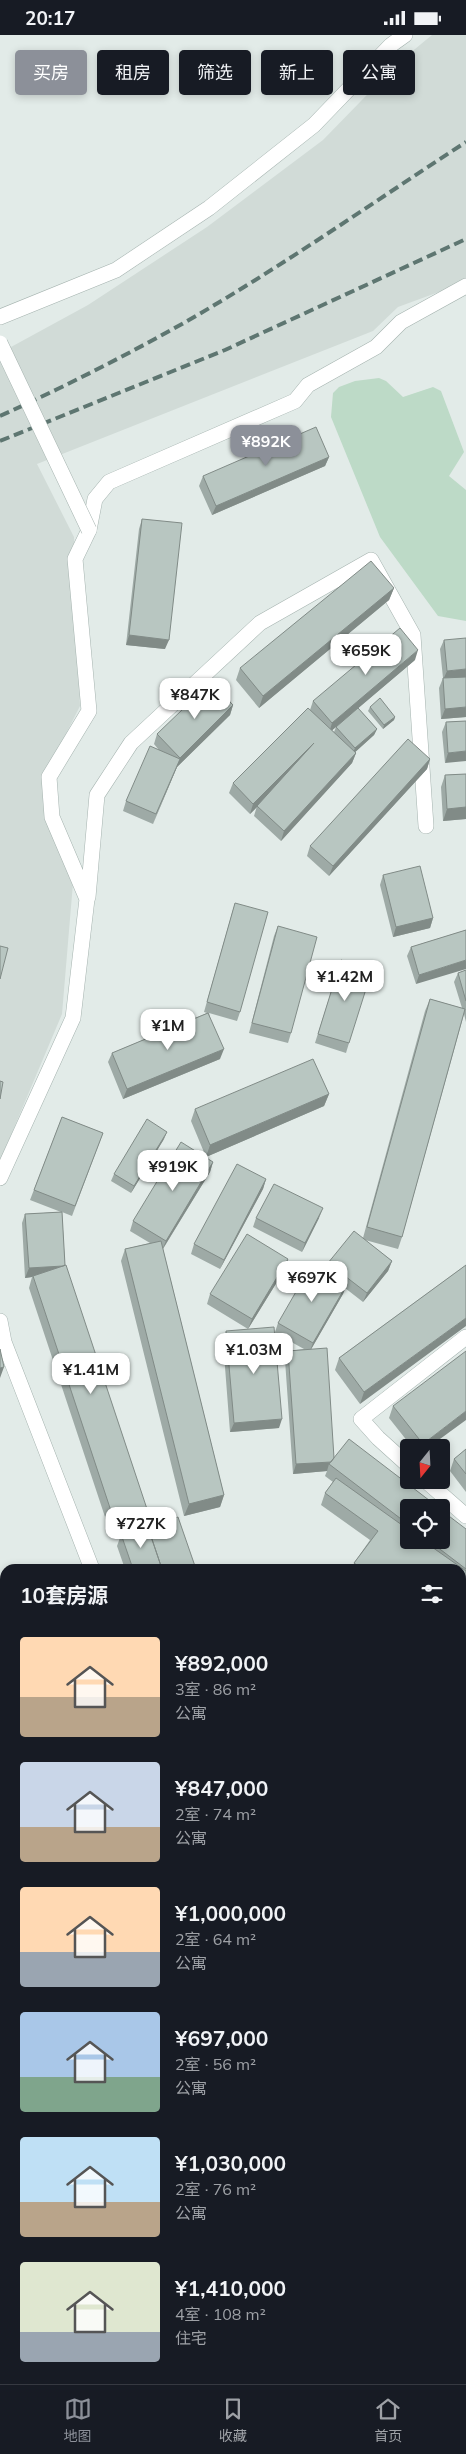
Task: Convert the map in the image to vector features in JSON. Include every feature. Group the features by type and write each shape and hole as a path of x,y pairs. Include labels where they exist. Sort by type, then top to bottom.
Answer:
{"street":[{"path":"0,317 116,270 209,208 314,125 391,45 404,35"},
{"path":"87,899 52,817 49,777 89,711 75,559 89,530 96,499 109,482 295,401 308,385 376,347 401,322 466,286"},
{"path":"0,343 89,530"},
{"path":"0,1178 73,1018 98,795 131,743 260,623 371,560 414,635 426,827"},
{"path":"0,1321 4,1342 90,1564"},
{"path":"400,1456 361,1419 466,1337"},
{"path":"435,1489 466,1516"}],"shaded area":[{"path":"432,35 466,35 466,282 398,307 373,331 37,464 74,537 80,706 44,778 73,883 62,1014 0,1161 0,353 88,305 207,227 323,140 367,95 415,95 414,50"}],"green space":[{"path":"379,378 386,381 403,397 433,387 441,391 464,452 449,476 466,490 466,621 438,616 380,537 331,417 333,393 339,387 355,381"}],"building":[{"path":"316,427 329,457 216,506 203,476"},
{"path":"142,519 182,523 169,640 129,635"},
{"path":"371,561 394,588 263,696 240,668"},
{"path":"400,628 418,650 332,723 313,701"},
{"path":"466,638 466,669 447,671 444,640"},
{"path":"466,677 466,707 445,709 443,678"},
{"path":"211,682 233,705 180,758 157,734"},
{"path":"380,698 395,717 384,725 370,707"},
{"path":"308,708 356,753 284,831 257,806 314,743 253,804 233,783"},
{"path":"358,708 377,729 355,748 336,727"},
{"path":"466,721 466,751 448,753 446,722"},
{"path":"408,739 430,759 333,866 310,846"},
{"path":"150,746 180,759 156,814 126,801"},
{"path":"466,774 466,807 447,809 445,775"},
{"path":"420,866 433,918 396,927 383,875"},
{"path":"235,903 268,912 240,1012 207,1002"},
{"path":"278,926 317,937 291,1033 252,1023"},
{"path":"466,930 466,960 419,975 411,947"},
{"path":"0,946 8,948 0,979"},
{"path":"341,960 372,970 349,1043 318,1034"},
{"path":"466,970 466,1001 458,973"},
{"path":"430,999 465,1009 402,1237 367,1227"},
{"path":"208,1013 224,1049 127,1089 112,1053"},
{"path":"313,1059 329,1094 210,1145 195,1109"},
{"path":"0,1081 3,1082 0,1099"},
{"path":"62,1117 103,1133 75,1206 34,1190"},
{"path":"147,1119 167,1132 134,1186 114,1174"},
{"path":"181,1142 213,1162 166,1241 133,1221"},
{"path":"237,1164 266,1179 224,1260 194,1244"},
{"path":"274,1184 323,1208 305,1243 256,1218"},
{"path":"62,1212 65,1265 29,1268 25,1214"},
{"path":"354,1231 392,1261 367,1293 328,1263"},
{"path":"247,1234 288,1259 252,1319 210,1294"},
{"path":"161,1241 224,1495 189,1504 125,1249"},
{"path":"312,1264 347,1284 313,1343 278,1323"},
{"path":"66,1265 149,1515 116,1526 33,1276"},
{"path":"466,1265 466,1318 364,1392 339,1358"},
{"path":"274,1327 282,1419 234,1423 226,1331"},
{"path":"327,1348 334,1458 331,1462 296,1464 288,1351"},
{"path":"0,1349 4,1367 0,1368"},
{"path":"466,1351 466,1411 430,1439 419,1439 393,1406"},
{"path":"349,1439 400,1478 400,1489 414,1489 428,1499 400,1499 400,1518 329,1464"},
{"path":"466,1449 466,1474 454,1459"},
{"path":"336,1478 400,1524 400,1549 435,1549 456,1564 355,1564 354,1563 378,1531 325,1493"},
{"path":"178,1517 194,1564 160,1564 148,1527"},
{"path":"450,1517 466,1529 466,1564 459,1564 440,1549 450,1549"},
{"path":"147,1525 160,1564 131,1564 121,1534"}],"railway":[{"path":"0,416 115,360 218,303 466,142"},
{"path":"0,441 225,350 466,239"}]}
